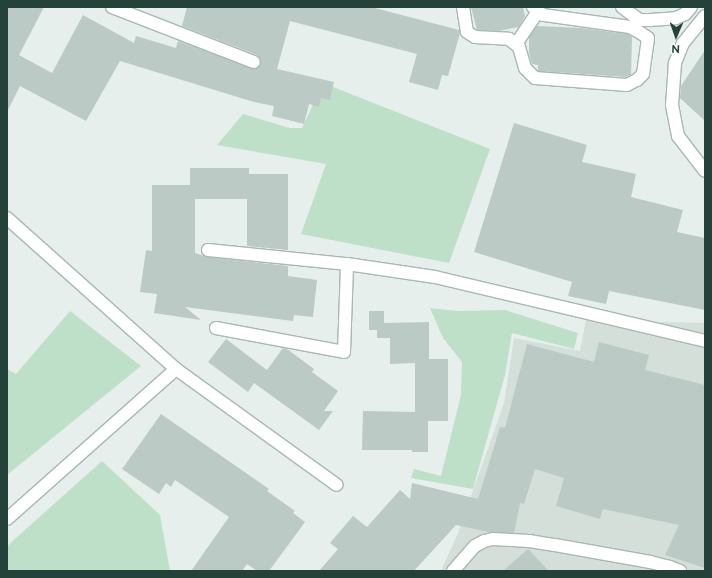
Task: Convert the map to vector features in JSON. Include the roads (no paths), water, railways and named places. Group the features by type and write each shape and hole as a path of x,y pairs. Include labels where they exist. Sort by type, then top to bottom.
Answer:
{"street":[{"path":"112,7 254,62"},
{"path":"463,7 467,32 475,37 509,39 519,47 525,68 535,78 627,85 644,74 648,38 630,27 543,15 535,9 516,44"},
{"path":"622,7 639,20 650,20 676,18 685,14 691,7"},
{"path":"705,16 683,42 675,63 672,105 678,136 705,171"},
{"path":"7,218 176,369 337,485"},
{"path":"208,250 347,264 435,277 705,341"},
{"path":"216,328 344,352 347,264"},
{"path":"7,518 176,369"},
{"path":"453,571 475,546 484,541 493,540 529,541 555,545 650,562 680,571"}]}
